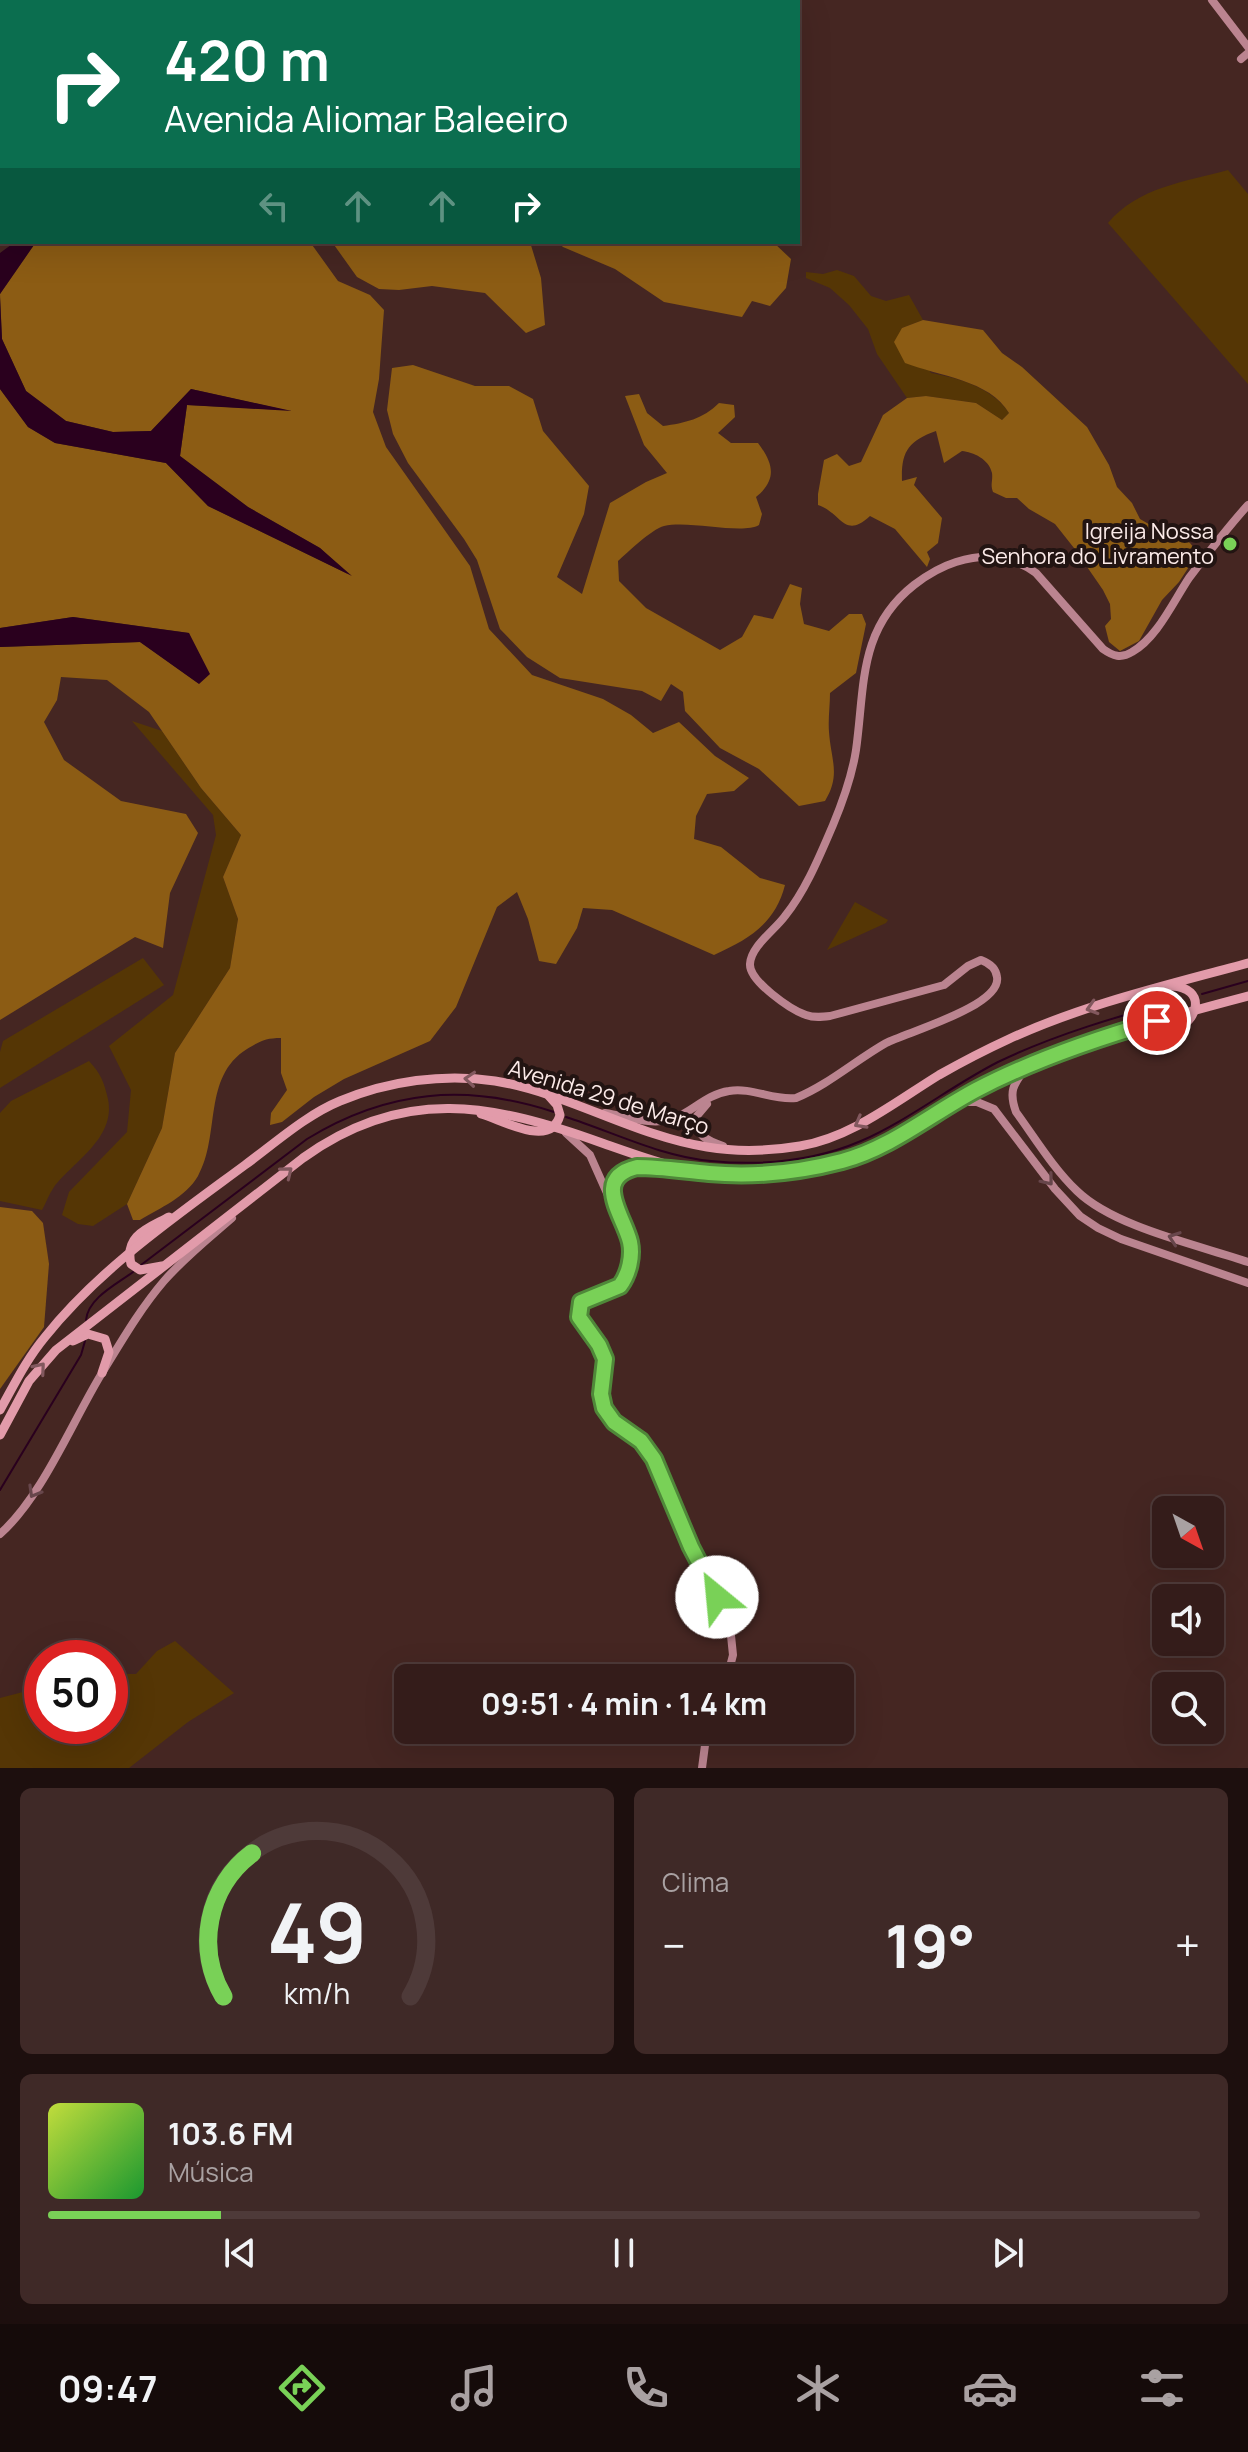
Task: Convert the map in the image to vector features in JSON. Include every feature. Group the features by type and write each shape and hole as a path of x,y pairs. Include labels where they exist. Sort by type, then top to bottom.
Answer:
{"main road":[{"path":"1212,0 1247,51"},
{"path":"602,1113 648,1122 662,1121 675,1118 720,1093 740,1090 783,1098 803,1095 887,1043 979,1003 991,993 997,984 994,970 981,960 944,985 830,1016 813,1017 794,1009 761,985 752,974 752,957 790,910 843,801 856,750 865,666 874,635 886,612 910,588 942,566 975,557 1004,557 1036,573 1103,649 1125,656 1150,636 1199,565 1248,505"},
{"name":"Avenida 29 de Março","path":"130,1256 132,1242 141,1231 209,1192 321,1111 340,1101 382,1088 409,1081 460,1078 495,1081 547,1094 695,1145 731,1149 787,1147 835,1136 964,1061 1065,1016 1248,963"},
{"path":"1166,985 1181,986 1192,992 1196,1001 1194,1011"},
{"name":"Avenida 29 de Março","path":"259,1194 319,1147 356,1127 407,1112 457,1107 500,1119 530,1132 558,1128 696,1172 775,1172 841,1162 877,1149 952,1104 1028,1066 1123,1031 1248,996"},
{"path":"1028,1066 1015,1084 1011,1098 1016,1112 1077,1191 1100,1210 1248,1262"},
{"path":"731,1149 701,1136 695,1123 696,1117 711,1102 740,1090"},
{"path":"547,1094 559,1110 558,1128 584,1147 594,1161 625,1230"},
{"path":"952,1104 975,1102 994,1109 1055,1189 1080,1216 1098,1228 1121,1239 1248,1283"},
{"path":"696,1172 637,1167 622,1172 612,1191 629,1241 630,1255 624,1281 610,1291 584,1299 579,1306 579,1317 605,1359 601,1394 604,1408 614,1422 641,1441 654,1459 691,1547 730,1626 733,1649 730,1664"},
{"path":"0,1435 29,1381 56,1350 259,1194"},
{"path":"0,1534 24,1509 102,1373 147,1302 163,1282 259,1194"},
{"path":"0,1410 24,1365 72,1306 130,1256 134,1267 150,1270 169,1264"},
{"path":"56,1350 88,1334 101,1336 109,1352 102,1373"},
{"path":"702,1768 705,1744"}],"shaded area":[{"path":"1228,170 1248,194 1248,384 1108,223 1133,201 1148,194"},
{"path":"12,244 35,244 0,294 0,253"},
{"path":"35,244 311,244 338,281 370,295 384,310 379,379 373,412 386,447 470,566 489,629 532,675 603,699 631,715 653,733 679,722 715,756 749,778 734,791 707,794 696,816 694,839 721,847 760,878 785,885 781,899 767,920 749,936 714,955 612,910 583,908 577,928 556,964 539,961 517,892 497,907 456,1007 430,1041 344,1079 282,1122 270,1125 271,1113 287,1090 281,1073 281,1038 267,1039 247,1049 233,1061 224,1075 214,1108 205,1160 198,1176 187,1190 172,1201 140,1220 133,1220 127,1204 162,1128 175,1053 230,968 238,919 223,877 241,835 201,788 149,712 107,680 61,677 57,700 44,722 64,760 121,801 186,814 198,833 170,893 163,948 135,937 0,1020 0,647 140,642 198,683 189,633 73,617 0,628 0,389 28,427 55,443 166,463 208,506 348,574 320,548 248,507 180,456 187,405 285,410 191,389 151,431 113,432 66,421 26,391 2,339 0,294"},
{"path":"333,244 531,244 541,278 545,325 526,333 485,293 432,286 379,289 357,277"},
{"path":"560,244 775,244 791,259 786,288 770,306 752,301 742,317 664,302 615,269"},
{"path":"837,270 854,276 871,296 886,301 909,295 923,320 902,328 931,373 964,381 985,391 1009,413 1002,420 976,403 926,396 907,398 877,354 868,329 849,305 830,288 806,278 806,272 823,274"},
{"path":"0,298 2,339 26,391 66,421 113,432 151,431 191,389 292,411 187,405 180,456 248,507 320,548 352,576 208,506 166,463 55,443 28,427 0,389"},
{"path":"923,320 983,330 1002,353 1022,367 1087,427 1109,465 1117,487 1132,503 1140,519 1190,543 1198,553 1179,582 1162,600 1139,641 1120,651 1109,642 1105,626 1111,619 1110,604 1055,524 1017,498 1006,498 993,492 992,473 980,457 962,451 944,463 936,431 919,439 908,449 902,471 902,481 917,477 914,485 942,518 938,543 927,552 930,559 927,567 895,529 870,516 854,526 848,525 818,505 824,460 837,454 849,466 861,462 883,415 907,398 926,396 976,403 1002,420 1009,413 989,393 976,386 905,363 894,342 902,328"},
{"path":"413,365 475,386 509,386 533,399 543,431 589,486 584,514 557,577 582,594 610,503 667,473 644,445 625,396 639,394 647,413 663,426 693,419 719,403 734,405 735,417 718,433 731,443 758,443 770,464 768,484 756,497 762,514 759,525 741,529 687,525 659,528 618,561 619,581 646,608 720,650 742,637 754,615 773,619 790,584 802,588 800,604 804,624 829,631 849,614 862,614 866,624 856,673 830,693 829,727 834,775 825,801 799,806 759,769 720,748 685,711 683,692 671,684 661,701 642,691 560,678 527,657 500,629 477,560 408,463 393,434 387,410 392,368"},
{"path":"73,617 189,633 210,674 199,684 140,642 0,647 0,628"},
{"path":"132,721 162,731 201,788 241,835 223,877 238,919 230,968 175,1053 162,1128 127,1204 93,1226 78,1224 62,1215 69,1192 127,1132 131,1090 109,1046 173,995 216,835 213,815"},
{"path":"855,902 888,920 827,950"},
{"path":"143,958 164,985 0,1088 3,1041"},
{"path":"89,1061 102,1078 108,1099 109,1113 100,1137 54,1187 42,1210 0,1201 0,1113 11,1101"},
{"path":"0,1207 32,1211 43,1223 49,1264 44,1327 0,1389"},
{"path":"175,1641 234,1693 188,1722 129,1768 0,1768 0,1698 24,1692 24,1744 128,1744 128,1674 136,1674 157,1651"}],"waterway":[{"path":"1202,994 1248,981"},
{"path":"566,1117 693,1159 749,1163 806,1157 843,1148 879,1133 981,1071 1020,1052 1088,1026 1182,999"},
{"path":"141,1265 307,1139 367,1110 397,1101 458,1095 490,1097 554,1112"},
{"path":"86,1320 98,1298 133,1272"},
{"path":"0,1490 81,1355 85,1341"}],"place":[{"name":"Igreija Nossa Senhora do Livramento","path":"1230,544"}],"route":[{"path":"717,1597 691,1547 654,1459 641,1441 614,1422 601,1402 605,1359 579,1317 581,1302 620,1286 629,1266 629,1241 613,1196 612,1187 618,1177 627,1169 637,1167 728,1174 775,1172 828,1165 853,1158 890,1142 1010,1073 1096,1040 1157,1021"}]}
